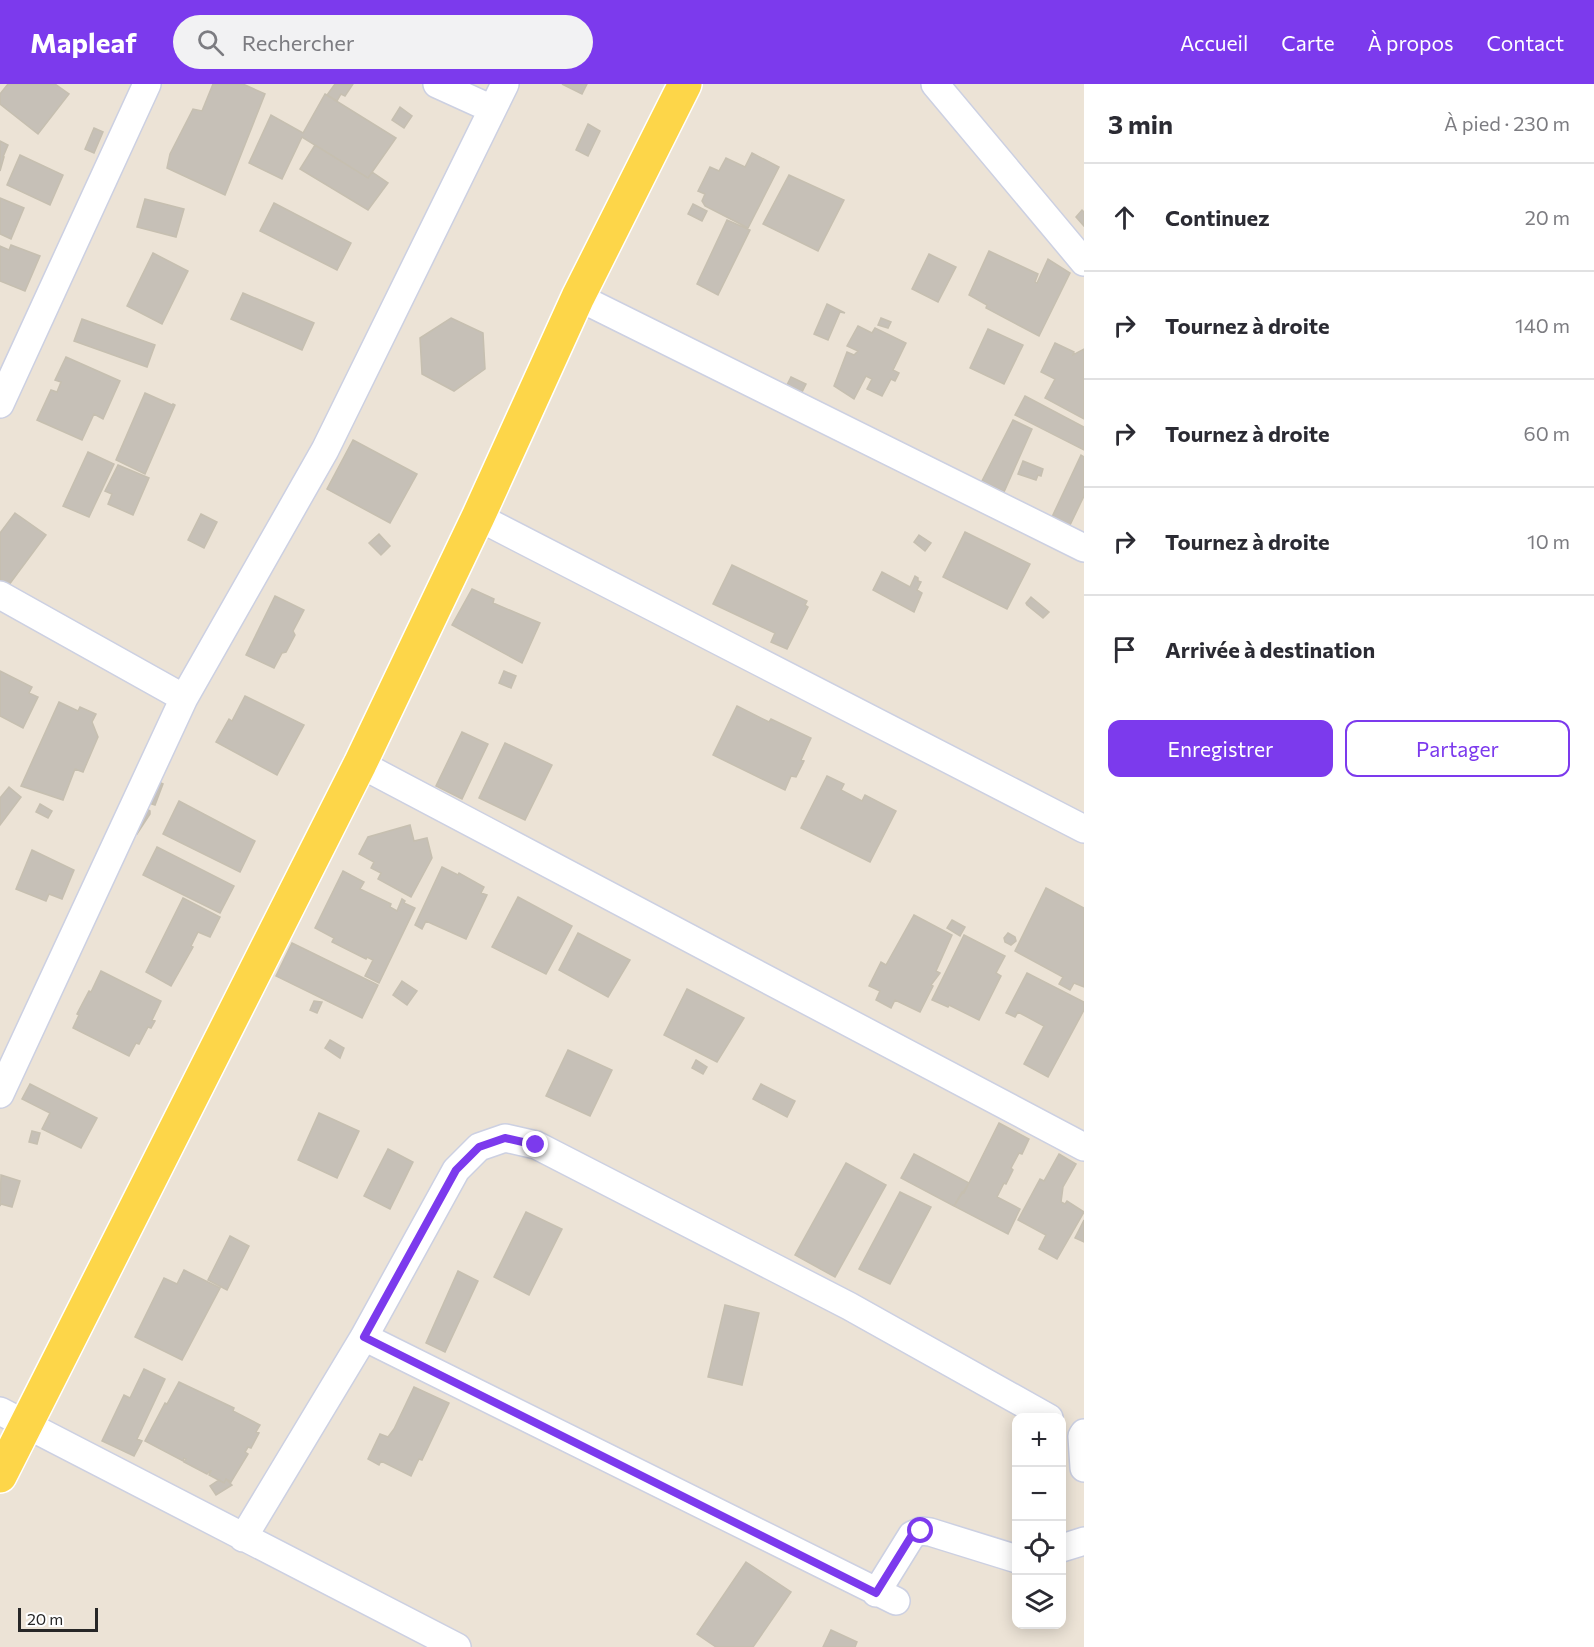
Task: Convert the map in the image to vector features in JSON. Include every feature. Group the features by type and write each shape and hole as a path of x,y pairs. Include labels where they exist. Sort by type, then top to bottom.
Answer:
{"main road":[{"path":"0,1476 13,1419 360,764 478,517 578,297 685,84"}],"street":[{"path":"0,404 147,84"},
{"path":"437,84 492,109"},
{"path":"0,1094 183,698 325,450 505,84"},
{"path":"934,84 1084,262"},
{"path":"578,297 1084,548"},
{"path":"478,517 1084,829"},
{"path":"0,596 183,698"},
{"path":"360,764 1084,1147"},
{"path":"243,1538 364,1337 456,1170 479,1147 505,1138 536,1145 849,1306 1040,1413"},
{"path":"364,1337 886,1597 912,1535 921,1531 1012,1557"},
{"path":"13,1419 457,1647"},
{"path":"1076,1431 1084,1468"},
{"path":"1066,1547 1084,1541"}],"building":[{"path":"8,84 55,84 69,94 38,134 0,104 0,94"},
{"path":"213,84 243,84 265,94 225,195 167,168 170,154 193,109 202,111"},
{"path":"335,84 353,84 345,96 341,94 337,101 327,95"},
{"path":"562,84 587,84 582,94"},
{"path":"325,94 396,138 368,178 302,137 282,179 249,163 271,115 303,133"},
{"path":"400,107 412,116 404,128 392,120"},
{"path":"588,124 600,131 588,156 576,150"},
{"path":"94,128 103,132 94,153 85,149"},
{"path":"0,141 8,145 0,171"},
{"path":"315,145 368,178 372,172 388,183 368,210 300,169"},
{"path":"752,153 779,167 748,228 705,206 702,201 705,194 698,191 710,167 719,171 726,158 745,167"},
{"path":"20,155 63,175 50,205 7,185"},
{"path":"789,175 844,200 818,251 763,224"},
{"path":"0,198 24,208 11,239 0,234"},
{"path":"145,199 184,209 176,237 137,227"},
{"path":"274,203 351,243 337,270 260,231"},
{"path":"693,204 707,211 702,221 688,214"},
{"path":"1082,210 1084,212 1084,226 1076,217"},
{"path":"727,220 750,230 718,295 697,284"},
{"path":"11,245 40,256 25,291 0,281 0,246 9,250"},
{"path":"989,251 1038,274 1035,282 1037,283 1048,259 1070,273 1039,336 986,308 987,305 969,295"},
{"path":"153,253 188,271 162,324 127,306"},
{"path":"929,254 956,267 938,302 912,289"},
{"path":"243,293 314,323 302,350 231,319"},
{"path":"827,304 845,313 840,312 828,340 814,334"},
{"path":"451,318 483,333 485,369 454,391 422,374 420,338"},
{"path":"881,318 891,322 888,328 878,325"},
{"path":"82,319 155,345 147,367 74,341"},
{"path":"858,326 872,333 875,328 906,343 893,370 899,373 895,381 891,379 882,396 867,389 872,379 866,376 854,399 834,386 847,352 854,355 858,351 847,346"},
{"path":"988,329 1023,345 1004,384 970,368"},
{"path":"1055,343 1074,352 1073,355 1084,349 1084,419 1045,398 1055,379 1041,372"},
{"path":"66,357 120,381 103,419 94,414 82,440 37,420 51,390 57,392 61,382 55,380"},
{"path":"791,377 806,384 802,392 787,385"},
{"path":"145,393 175,405 145,474 116,460"},
{"path":"1025,396 1084,427 1084,450 1015,415"},
{"path":"1013,420 1032,429 1004,492 982,481"},
{"path":"353,440 417,474 390,523 327,489"},
{"path":"88,452 114,464 89,517 63,506"},
{"path":"1081,455 1084,457 1084,496 1070,525 1052,517"},
{"path":"1023,461 1043,469 1041,476 1038,475 1036,480 1018,474"},
{"path":"118,465 149,478 133,515 108,504 112,494 105,491"},
{"path":"15,513 46,535 6,589 0,584 0,533"},
{"path":"201,514 217,522 204,548 188,540"},
{"path":"965,532 1030,564 1007,609 943,577"},
{"path":"379,534 390,546 381,555 369,543"},
{"path":"919,535 931,543 925,551 914,542"},
{"path":"732,565 807,601 805,605 808,607 787,649 771,642 775,633 713,604"},
{"path":"882,572 910,587 915,576 918,578 921,582 917,590 922,593 914,612 873,590"},
{"path":"472,589 494,599 493,603 540,623 522,663 452,625"},
{"path":"275,596 304,610 293,631 295,635 274,668 246,655"},
{"path":"1031,597 1049,612 1043,618 1027,605"},
{"path":"0,671 32,687 29,693 38,697 23,728 0,716"},
{"path":"504,671 516,676 511,688 499,683"},
{"path":"245,696 304,725 277,775 216,742 229,719 232,721"},
{"path":"59,702 78,711 80,707 96,714 92,722 98,737 83,772 75,769 63,800 21,786"},
{"path":"737,706 769,722 771,719 811,738 796,777 791,776 785,790 713,755"},
{"path":"462,732 488,744 462,799 436,786"},
{"path":"505,743 552,765 525,820 479,798"},
{"path":"827,776 844,784 841,790 862,801 865,795 896,811 870,862 801,828"},
{"path":"154,780 163,784 155,805 146,802"},
{"path":"9,787 21,797 0,825 0,798"},
{"path":"179,801 255,841 240,872 163,834"},
{"path":"40,804 52,811 48,818 36,812"},
{"path":"147,809 150,814 137,834 129,828"},
{"path":"410,825 414,841 427,838 432,858 411,897 378,879 381,873 371,868 374,862 359,854 368,837"},
{"path":"157,847 234,886 220,913 143,875"},
{"path":"32,850 74,870 62,899 49,894 46,901 16,889"},
{"path":"442,867 458,875 459,873 484,887 481,893 487,895 466,939 426,921 422,929 415,925"},
{"path":"343,871 364,882 360,889 391,904 390,907 397,911 402,899 404,903 415,908 379,983 365,976 373,960 367,957 366,959 332,942 334,938 315,928"},
{"path":"1046,888 1084,908 1084,987 1074,983 1070,990 1059,984 1063,977 1015,951"},
{"path":"518,897 572,926 546,974 492,947"},
{"path":"183,898 220,917 210,937 198,932 191,946 193,947 171,986 146,972"},
{"path":"914,915 952,935 936,971 940,973 931,985 933,986 920,1012 895,1000 891,1008 876,1000 880,991 869,986 881,962 886,965"},
{"path":"952,920 965,927 960,936 947,928"},
{"path":"578,933 630,960 608,997 559,970"},
{"path":"1008,933 1015,937 1016,941 1011,945 1005,942 1004,938"},
{"path":"964,935 1005,956 996,973 1001,976 979,1020 949,1005 948,1007 932,1000"},
{"path":"292,943 378,985 362,1018 276,976"},
{"path":"101,971 161,1001 152,1020 155,1021 151,1028 148,1027 129,1056 73,1028 79,1015 77,1014"},
{"path":"1027,973 1084,1002 1084,1010 1048,1077 1024,1064 1044,1026 1018,1012 1015,1017 1006,1013"},
{"path":"402,981 417,991 407,1005 393,995"},
{"path":"687,989 744,1018 717,1062 664,1035"},
{"path":"314,1001 322,1002 317,1013 310,1010"},
{"path":"330,1040 344,1048 340,1058 325,1048"},
{"path":"568,1050 612,1070 590,1116 546,1096"},
{"path":"696,1060 707,1067 703,1074 692,1068"},
{"path":"30,1084 97,1118 81,1148 42,1129 50,1113 22,1099"},
{"path":"761,1084 795,1101 787,1117 753,1099"},
{"path":"319,1113 359,1131 337,1178 298,1160"},
{"path":"999,1123 1029,1139 1022,1154 1019,1153 1006,1184 1004,1183 997,1197 1020,1209 1008,1234 954,1206 962,1192 964,1193"},
{"path":"32,1131 40,1133 37,1144 29,1142"},
{"path":"388,1149 413,1162 390,1209 364,1196"},
{"path":"914,1154 969,1183 954,1206 901,1178"},
{"path":"1059,1154 1076,1164 1063,1187 1061,1202 1065,1204 1067,1201 1084,1212 1057,1259 1039,1249 1046,1235 1018,1220 1040,1179 1044,1181"},
{"path":"846,1163 886,1185 835,1277 795,1255"},
{"path":"1,1175 20,1181 12,1207 1,1204 0,1206"},
{"path":"900,1192 931,1207 890,1284 859,1269"},
{"path":"526,1212 562,1229 529,1295 494,1277"},
{"path":"1084,1220 1084,1242 1075,1238"},
{"path":"230,1236 249,1246 227,1290 208,1280"},
{"path":"184,1270 220,1288 182,1360 135,1337 164,1278 177,1284"},
{"path":"458,1271 478,1281 445,1352 426,1343"},
{"path":"725,1305 759,1313 742,1385 708,1377"},
{"path":"144,1369 165,1379 137,1439 142,1441 134,1456 102,1441 124,1395 130,1398"},
{"path":"179,1382 234,1408 233,1411 260,1425 256,1432 259,1433 251,1448 248,1447 245,1452 248,1454 231,1482 226,1479 224,1483 209,1475 211,1471 207,1474 184,1462 186,1459 184,1458 183,1461 145,1441"},
{"path":"414,1387 449,1403 422,1460 419,1459 411,1476 381,1461 379,1465 368,1459 380,1434 388,1437 394,1429"},
{"path":"226,1479 232,1485 216,1495 210,1486 219,1480 224,1483"},
{"path":"746,1562 791,1592 753,1647 716,1647 697,1634"},
{"path":"831,1630 857,1642 855,1647 823,1647"}],"route":[{"path":"536,1145 505,1138 479,1147 456,1170 364,1337 876,1593 912,1535 921,1531"}]}
